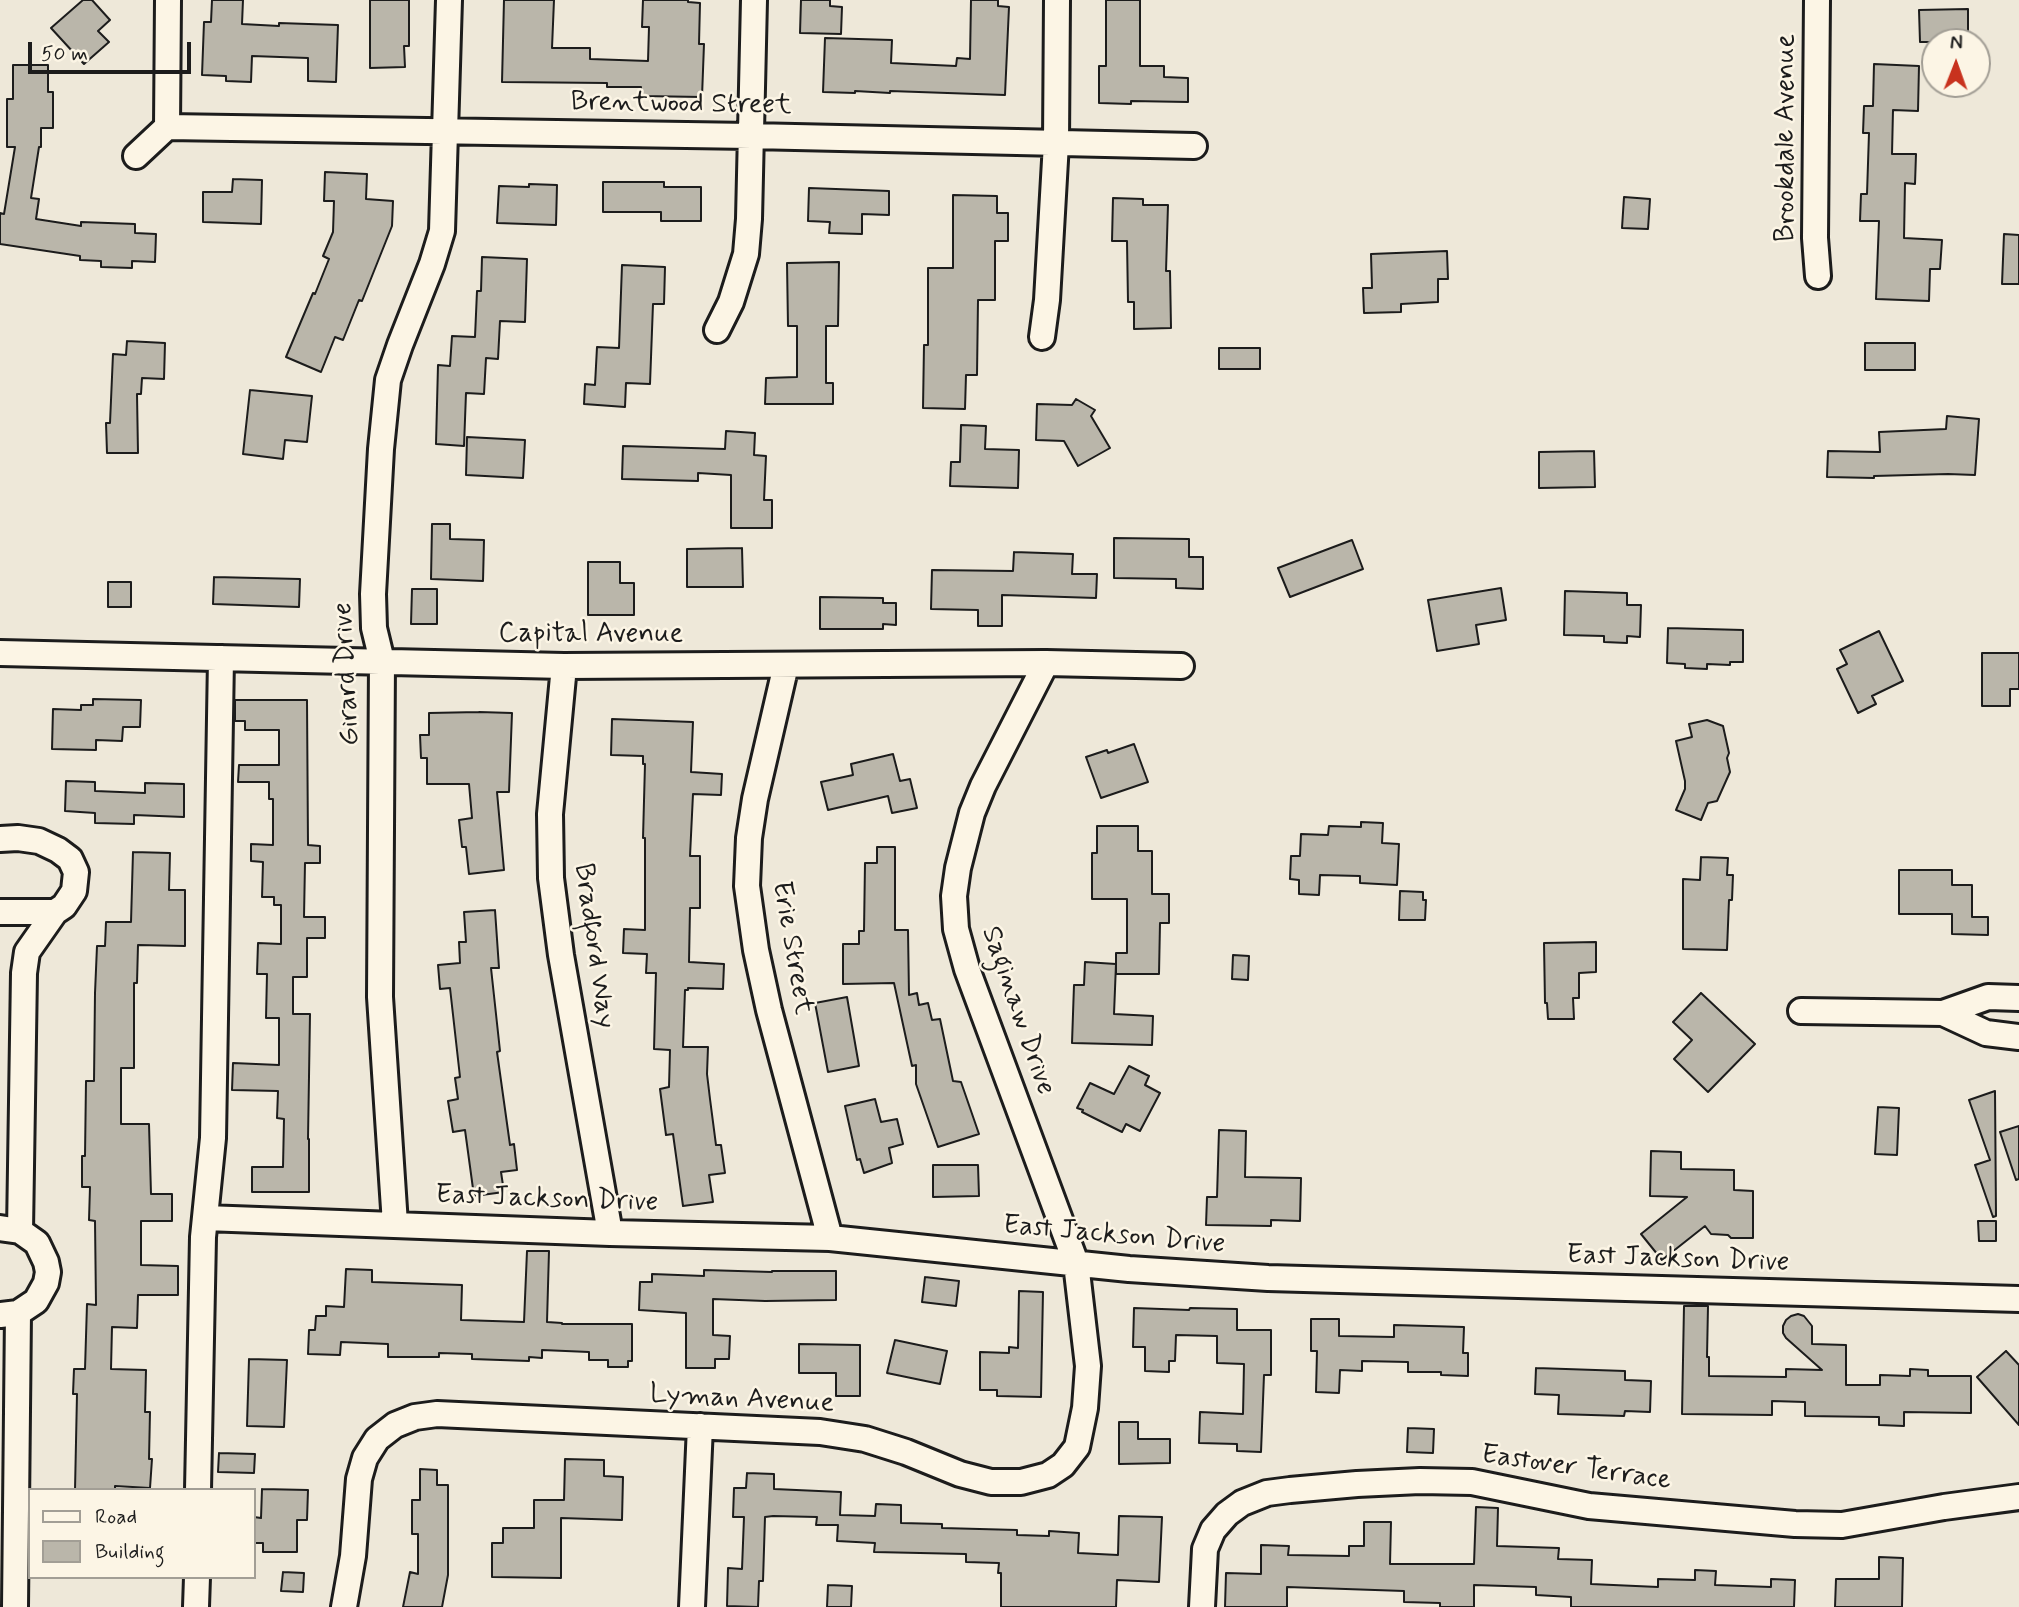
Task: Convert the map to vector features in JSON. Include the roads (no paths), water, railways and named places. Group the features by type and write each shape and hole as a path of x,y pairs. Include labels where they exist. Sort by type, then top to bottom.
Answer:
{"street":[{"path":"136,156 167,127 168,0"},
{"name":"Girard Drive","path":"395,1224 380,997 382,661 374,628 373,593 380,449 388,380 442,231 449,0"},
{"path":"718,330 731,302 746,254 754,0"},
{"path":"1042,337 1047,300 1056,143 1058,0"},
{"name":"Brookdale Avenue","path":"1817,0 1815,238 1818,276"},
{"name":"Brentwood Street","path":"167,127 1194,146"},
{"name":"Capital Avenue","path":"0,653 564,666 1046,663 1181,666"},
{"path":"198,1488 205,1219 213,1138 221,658"},
{"name":"Saginaw Drive","path":"1046,663 982,786 958,868 954,896 956,929 967,969 1076,1263"},
{"name":"Erie Street","path":"786,665 755,799 749,838 747,886 756,950 769,1010 830,1238"},
{"name":"Bradford Way","path":"564,666 550,814 551,878 561,956 610,1233"},
{"path":"0,839 39,841 70,859 76,872 74,891 64,906 55,912 27,952 24,973 10,1229 37,1243 47,1262 48,1272 46,1283 36,1301 9,1314 15,1607"},
{"path":"0,912 55,912"},
{"path":"1801,1011 1944,1013 1988,997 2019,998"},
{"path":"1944,1013 1986,1032 2019,1037"},
{"name":"East Jackson Drive","path":"205,1219 830,1238 1129,1269 1281,1279 2019,1299"},
{"name":"Lyman Avenue","path":"344,1607 353,1556 359,1479 365,1458 377,1439 394,1425 415,1418 437,1414 820,1432 865,1439 960,1474 991,1482 1021,1482 1048,1475 1063,1465 1077,1447 1085,1408 1088,1366 1076,1263"},
{"path":"692,1607 700,1426"},
{"name":"Eastover Terrace","path":"1202,1607 1205,1549 1213,1530 1227,1514 1242,1503 1266,1493 1357,1484 1472,1482 1588,1506 1795,1524 1842,1525 2019,1497"},
{"path":"196,1607 197,1579"}]}
